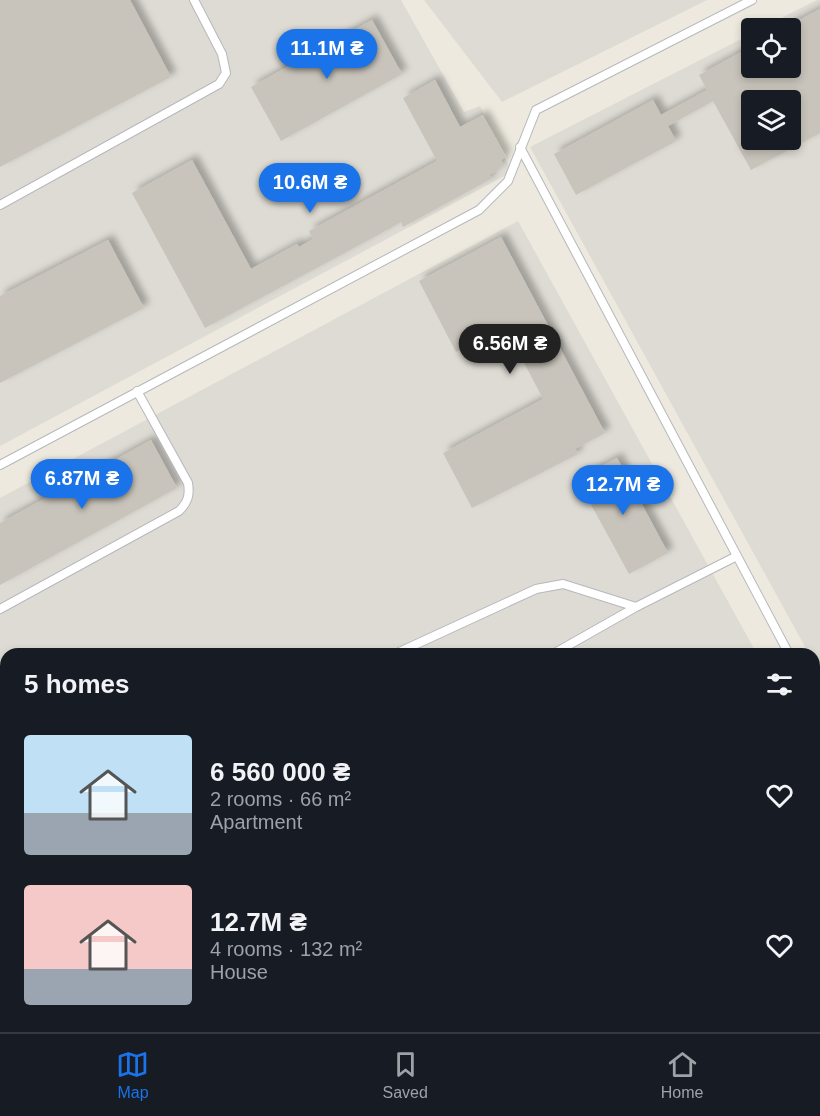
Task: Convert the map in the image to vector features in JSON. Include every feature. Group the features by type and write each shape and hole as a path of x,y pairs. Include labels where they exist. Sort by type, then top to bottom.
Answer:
{"lane":[{"path":"0,205 219,84 226,73 222,54 194,0"},
{"path":"0,465 478,210 508,181 536,110 752,0"},
{"path":"520,147 786,648"},
{"path":"0,609 179,511 186,504 189,493 188,483 137,391"},
{"path":"564,648 636,607 737,556"},
{"path":"408,648 536,589 563,584 636,607"}],"shaded area":[{"path":"0,0 401,0 464,112 480,106 512,172 0,446"},
{"path":"424,0 707,0 502,102"},
{"path":"820,0 820,648 806,648 530,147 741,39 741,78 801,78 801,18 781,18"},
{"path":"518,221 754,648 0,648 0,498"}],"building":[{"path":"0,0 130,0 171,77 0,167"},
{"path":"820,9 820,133 801,143 801,90 741,90 741,150 788,150 751,170 713,101 668,126 676,141 576,195 554,154 653,100 661,115 707,90 699,75 741,52 741,78 801,78 801,19"},
{"path":"372,20 402,74 281,141 251,87"},
{"path":"435,80 460,127 483,115 506,157 501,160 503,164 498,167 499,169 489,175 491,179 403,227 401,222 205,328 132,193 192,160 251,269 297,244 299,247 313,239 309,231 437,161 403,98"},
{"path":"501,237 605,433 575,449 578,454 472,508 443,453 543,399 505,326 456,352 419,281"},
{"path":"108,240 144,308 0,383 0,296"},
{"path":"151,440 177,488 0,585 0,523"},
{"path":"617,458 668,553 629,574 577,479"}]}
